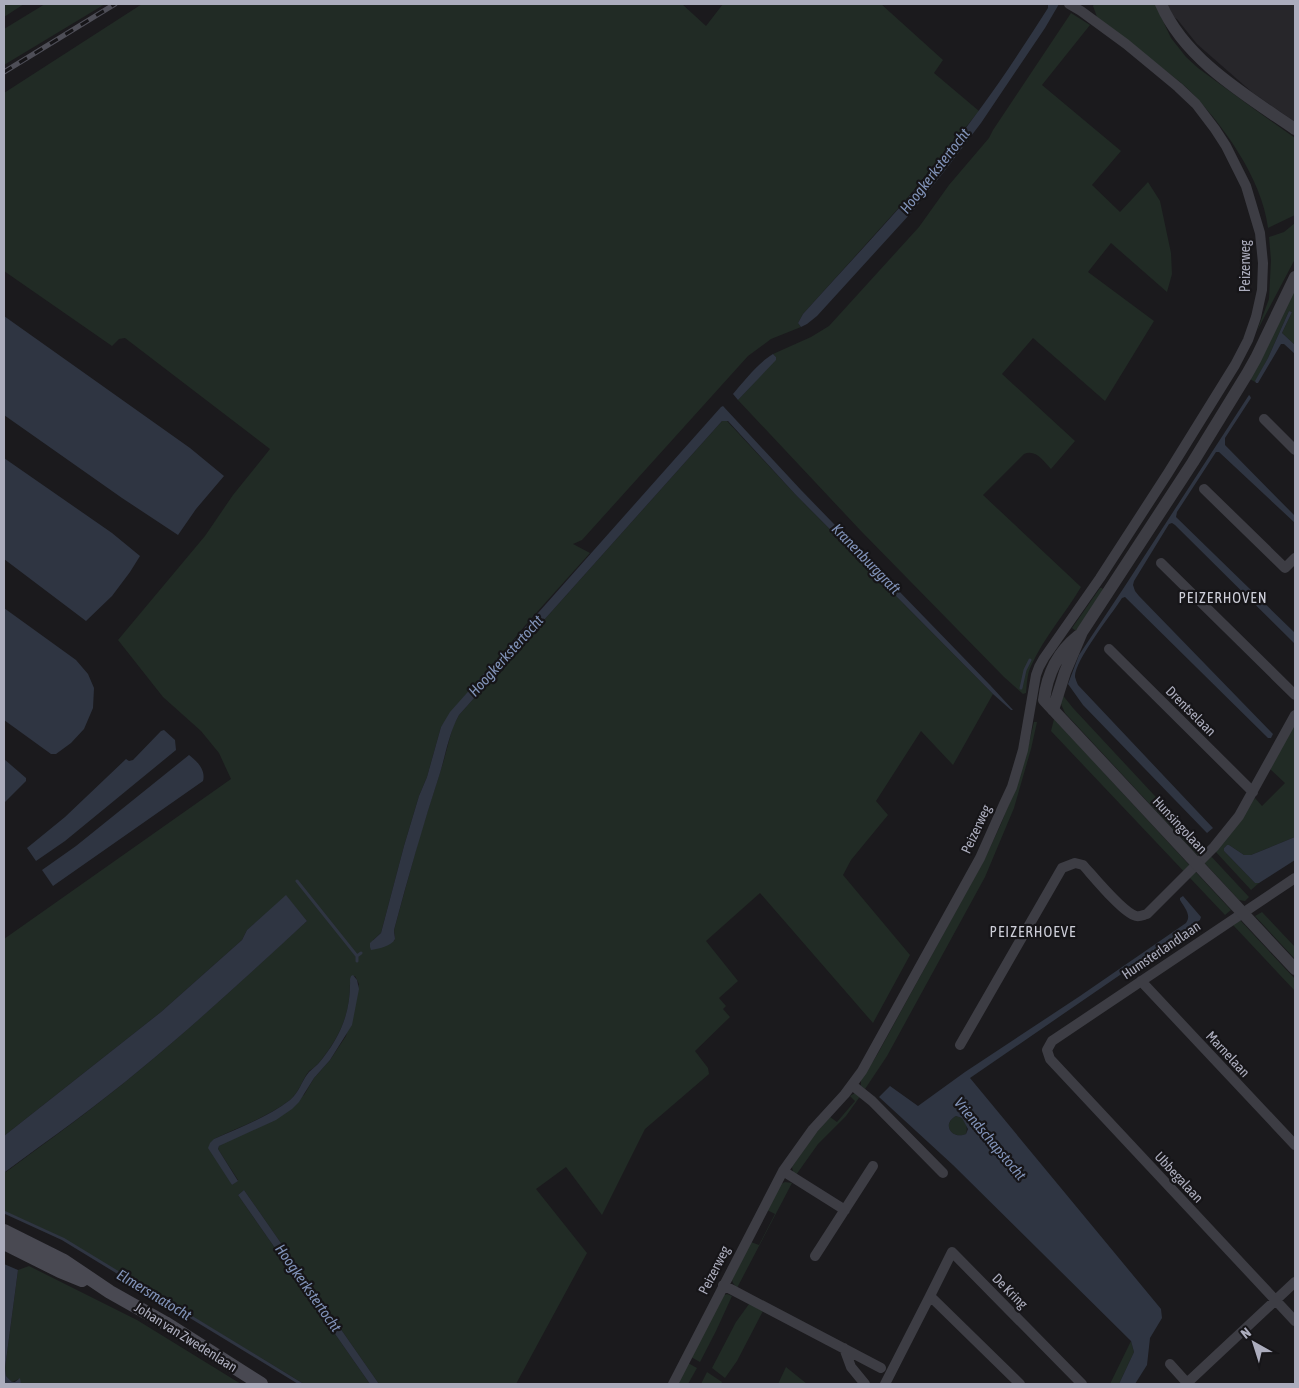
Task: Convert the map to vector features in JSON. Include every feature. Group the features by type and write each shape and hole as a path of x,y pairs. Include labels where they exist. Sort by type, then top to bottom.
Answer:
{"main road":[{"name":"Johan van Zwedenlaan","path":"4,1231 64,1261 110,1292 165,1323 261,1384"},
{"name":"Johan van Zwedenlaan","path":"4,1243 60,1271 110,1292"}],"street":[{"name":"Peizerweg","path":"673,1384 783,1171 813,1129 852,1085 872,1055 984,849 1018,768 1039,667 1100,578 1168,473 1234,365 1248,340 1256,317 1262,290 1263,263 1260,233 1246,186 1226,146 1210,121 1178,87 1083,8 1069,4"},
{"path":"1162,4 1168,19 1188,47 1207,65 1295,129"},
{"path":"1100,578 1113,586 1247,374 1295,277"},
{"path":"1264,419 1295,450"},
{"path":"1204,489 1285,568 1295,558"},
{"path":"1161,563 1295,695"},
{"name":"Hunsingolaan","path":"1113,586 1082,632 1064,650 1055,664 1048,679 1049,705 1295,969"},
{"name":"Drentselaan","path":"1109,649 1253,792"},
{"path":"960,1045 1062,868 1076,863 1083,865 1133,915 1148,914 1224,835 1239,816 1295,715"},
{"name":"Humsterlandlaan","path":"1047,1050 1052,1041 1295,878"},
{"name":"Marnelaan","path":"1141,981 1295,1145"},
{"name":"Ubbegalaan","path":"1047,1050 1050,1059 1295,1321"},
{"path":"852,1085 867,1096 943,1173"},
{"path":"816,1256 873,1166"},
{"path":"783,1171 844,1210"},
{"name":"De Kring","path":"885,1384 952,1252 1082,1384"},
{"path":"1170,1364 1188,1384 1295,1282"},
{"path":"723,1285 881,1368"},
{"path":"930,1296 1020,1384"},
{"path":"844,1348 851,1367 865,1384"}],"shaded area":[{"path":"4,4 24,4 4,17"},
{"path":"45,4 105,4 4,65 4,29"},
{"path":"142,4 682,4 706,26 723,4 881,4 943,60 934,73 979,111 904,202 803,314 798,323 801,327 771,339 748,356 582,540 573,544 590,553 528,622 441,727 404,846 381,933 373,940 394,941 394,930 420,835 453,726 459,715 722,421 727,421 795,494 993,694 953,765 921,731 876,801 888,815 851,860 843,875 910,955 873,1023 760,893 706,941 738,981 719,998 726,1006 723,1009 730,1017 695,1051 708,1068 709,1074 645,1129 602,1215 566,1167 536,1189 587,1253 516,1384 379,1384 244,1190 238,1195 370,1384 304,1384 59,1236 4,1211 4,1171 6,1172 125,1082 205,1014 307,921 286,896 247,930 242,940 161,1012 4,1136 4,939 231,779 219,753 201,731 163,697 118,640 205,536 233,495 270,449 125,338 119,339 112,346 4,271 4,93","holes":["355,976 359,984 346,1036 330,1060 314,1078 304,1095 219,1146 218,1149 238,1180 232,1185 214,1139 263,1117 293,1097 309,1071 318,1064 332,1044 343,1024 349,1003 350,979"]},
{"path":"1094,4 1155,4 1171,38 1186,57 1198,68 1295,138 1295,215 1268,228 1258,190 1249,171 1214,118 1184,85 1097,17"},
{"path":"1148,4 1295,4 1295,122 1253,93 1197,44 1177,19"},
{"path":"1071,13 1090,25 1042,85 1121,151 1092,185 1120,212 1148,182 1160,201 1171,253 1172,274 1167,292 1111,243 1088,272 1154,321 1105,401 1033,338 1002,374 1075,441 1051,469 1036,454 1024,454 983,495 1081,587 1036,655 1027,679 1026,693 1023,694 861,531 738,400 775,360 776,357 773,354 811,337 829,326 919,227 949,185 989,138"},
{"path":"1295,223 1295,259 1257,331 1269,299 1271,260 1269,237 1284,232"},
{"path":"1295,289 1295,345 1282,333 1292,312 1289,311 1255,382 1250,379"},
{"path":"1100,588 1104,591 1076,631 1072,628"},
{"path":"1061,693 1249,897 1245,901 1239,900 1065,713 1061,704"},
{"path":"1054,719 1231,910 1225,915 1051,731"},
{"path":"1034,722 1037,722 1031,749 1014,808 985,877 887,1056 865,1089 861,1086 861,1080 877,1055 984,860 1001,824 1015,788"},
{"path":"1295,724 1295,837 1251,855 1244,855 1229,845 1224,848 1224,851 1255,883 1259,883 1251,890 1215,851 1255,798 1262,806 1285,783 1270,769"},
{"path":"1262,912 1295,947 1295,959 1255,916"},
{"path":"1240,920 1295,979 1295,991 1233,925"},
{"path":"855,1093 861,1095 846,1116 818,1144 796,1175 792,1167 813,1136 830,1117 837,1122 855,1101 850,1096"},
{"path":"956,1116 962,1118 965,1122 967,1127 966,1134 956,1135 950,1130 949,1123"},
{"path":"785,1182 792,1183 737,1288 732,1280 751,1242 759,1245 775,1214 767,1210 781,1184"},
{"path":"29,1266 137,1320 241,1384 21,1384 19,1379 12,1382 6,1376 5,1368 18,1270"},
{"path":"724,1295 732,1296 700,1362 691,1357"},
{"path":"749,1304 763,1311 737,1361 725,1378 712,1368 736,1322"},
{"path":"1131,1341 1134,1352 1119,1384 1110,1384"},
{"path":"688,1363 697,1368 688,1384 677,1384"},
{"path":"786,1367 807,1384 778,1384"},
{"path":"707,1372 722,1382 721,1384 701,1384"}],"water":[{"path":"1048,4 1059,4 981,123 943,173 910,214 817,316 801,327 798,323 803,314 894,214 960,136 1006,72 1048,8"},
{"path":"1289,311 1292,312 1282,333 1295,345 1295,354 1284,344 1281,344 1258,383 1256,383 1255,381 1268,358"},
{"path":"4,316 190,448 224,476 196,509 178,535 4,415"},
{"path":"773,354 776,360 738,400 733,394 757,367"},
{"path":"1249,395 1251,398 1225,438 1225,445 1295,516 1295,523 1219,452 1216,452 1177,512 1176,517 1295,633 1295,644 1172,523 1169,524 1133,585 1139,596 1273,734 1271,738 1268,738 1125,597 1122,598 1094,637 1076,670 1075,677 1078,685 1213,828 1207,833 1083,705 1068,684 1079,655"},
{"path":"723,406 801,490 1013,710 993,694 795,494 728,421 722,421 459,715 450,736 410,871 394,930 395,939 388,945 371,950 370,943 381,933 419,796 427,777 441,727 450,712"},
{"path":"4,458 112,533 140,556 112,596 86,621 4,559"},
{"path":"4,608 76,660 88,674 94,688 93,708 84,729 71,743 56,754 51,754 4,720"},
{"path":"164,730 175,740 176,750 65,841 36,861 27,848 65,817 126,759 129,761 133,760"},
{"path":"189,755 198,763 202,770 203,781 53,886 42,870 76,846"},
{"path":"4,759 26,778 26,781 4,803"},
{"path":"1295,837 1295,860 1259,883 1255,883 1224,851 1224,848 1229,845 1244,855 1251,855"},
{"path":"286,895 307,921 205,1014 142,1068 74,1121 4,1171 4,1136 161,1012 242,940 247,930"},
{"name":"Vriendschapstocht","path":"1183,896 1201,917 1200,920 970,1078 1161,1309 1162,1318 1150,1338 1147,1365 1135,1384 1119,1384 1134,1352 1131,1341 953,1165 879,1097 890,1086 918,1106 965,1072 1186,923 1188,914 1180,898","holes":["956,1116 962,1118 968,1129 966,1134 956,1135 950,1130 949,1123"]},
{"path":"353,975 357,980 359,989 352,1025 330,1060 314,1078 299,1102 276,1120 219,1146 218,1149 238,1181 232,1185 208,1148 210,1143 214,1139 272,1112 293,1097 309,1072 326,1054 338,1035 349,1003 350,979"},
{"path":"244,1190 379,1384 370,1384 238,1195"},
{"path":"4,1264 18,1270 5,1368 6,1376 12,1382 20,1378 21,1384 4,1384"}],"waterway":[{"name":"Kranenburggraft","path":"1021,688 1025,670 1030,660"},
{"path":"297,881 357,956"},
{"name":"Hoogkerkstertocht","path":"357,961 357,956 361,953"},
{"name":"Elmersmatocht","path":"4,1212 63,1239 301,1384"}],"railway":[{"path":"4,72 115,4"}],"district":[{"name":"PEIZERHOVEN","path":"1223,598"},
{"name":"PEIZERHOEVE","path":"1033,932"}]}
